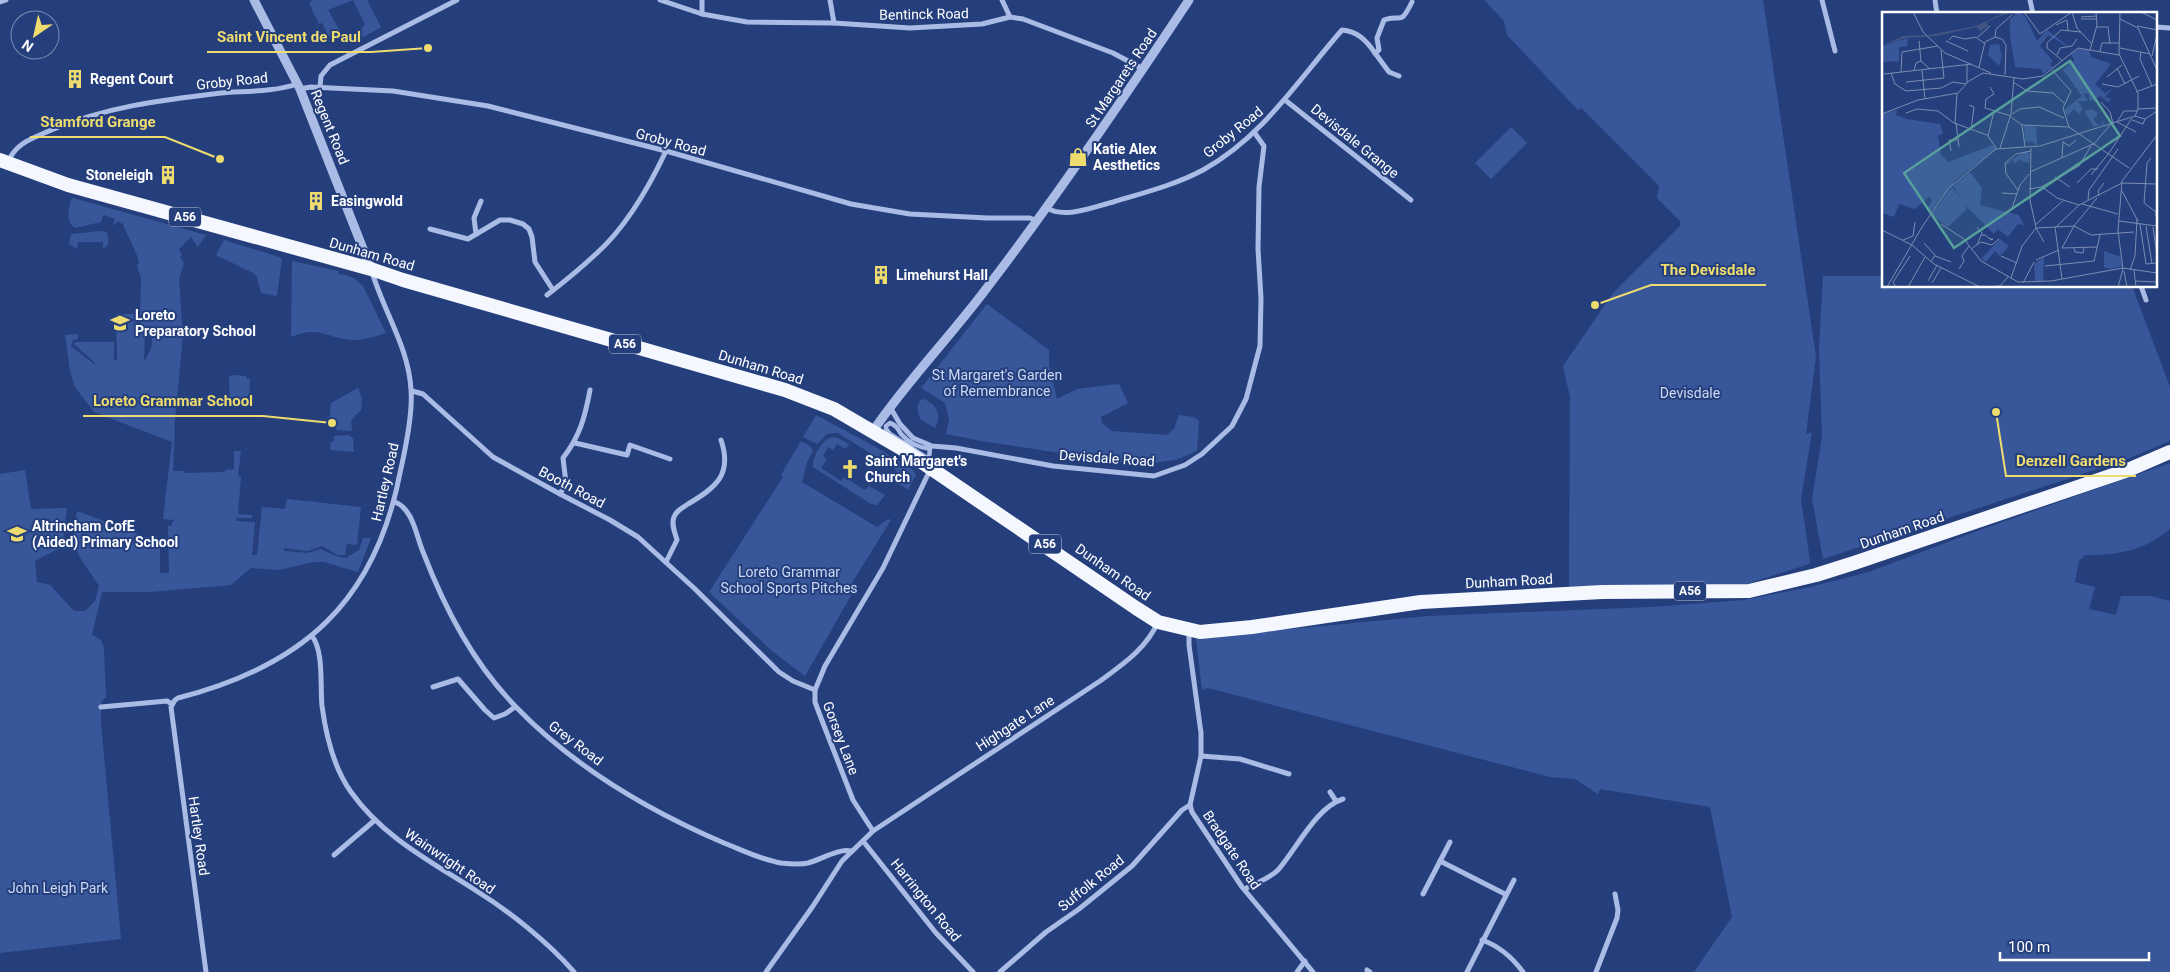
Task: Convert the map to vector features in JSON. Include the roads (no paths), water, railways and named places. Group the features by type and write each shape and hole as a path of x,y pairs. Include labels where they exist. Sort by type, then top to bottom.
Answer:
{"highway":[{"name":"Dunham Road","path":"4,162 68,185 371,269 403,280 785,390 834,409 929,463 1158,622 1190,631 1200,632 1252,627 1421,602 1602,592 1749,591 1854,563 2128,470 2170,452"}],"street":[{"path":"0,2 6,0"},
{"name":"Regent Road","path":"254,0 298,87 371,269"},
{"path":"320,87 321,76 330,65 458,0"},
{"name":"Bentinck Road","path":"660,0 702,14 747,22 834,23 910,28 982,24 1010,17"},
{"path":"702,0 702,14"},
{"path":"830,0 834,23"},
{"path":"1002,0 1010,17 1023,19 1113,53 1144,69"},
{"name":"St Margarets Road","path":"873,431 890,407 986,289 1047,208 1090,149 1189,0"},
{"path":"1822,0 1835,51"},
{"path":"1399,76 1390,72 1375,53 1379,50 1377,38 1384,20 1401,19 1406,16 1412,2"},
{"name":"Groby Road","path":"1047,208 1053,212 1062,213 1105,204 1151,190 1202,170 1254,132 1285,100 1342,30 1353,31 1368,43 1375,53"},
{"name":"Groby Road","path":"4,162 14,150 32,138 57,127 108,111 165,99 298,87 393,90 488,106 666,151 844,202 910,214 1030,218 1037,221"},
{"name":"Devisdale Grange","path":"1285,100 1411,200"},
{"name":"Devisdale Road","path":"890,407 900,424 913,438 932,446 956,448 1053,466 1154,476 1185,465 1202,454 1232,426 1246,399 1260,346 1259,187 1264,146 1254,132"},
{"path":"547,295 598,252 620,228 655,174 666,151"},
{"path":"476,234 474,218 481,201"},
{"path":"430,229 465,239 502,220 514,221 527,227 532,237 534,262 553,290"},
{"path":"371,269 402,346 412,391"},
{"path":"2142,288 2146,300"},
{"path":"560,494 566,483 563,458 575,442 584,418 590,390"},
{"name":"Booth Road","path":"412,391 423,394 493,457 638,537 779,672 792,681 815,690"},
{"name":"Hartley Road","path":"206,972 172,704 178,698 220,686 266,666 312,636 338,611 366,573 385,532 395,502 405,450 412,391"},
{"path":"893,424 910,442 930,449 929,463 890,434 886,426 893,424"},
{"path":"666,562 677,540 672,523 674,516 679,510 712,488 722,475 725,459 721,440"},
{"path":"575,442 627,455 630,446 670,459"},
{"name":"Gorsey Lane","path":"872,831 853,800 814,696 825,666 883,568 921,490 929,463"},
{"name":"Grey Road","path":"395,502 406,509 449,613 484,669 516,707 563,750 644,804 707,835 780,863 807,863 844,850 851,851"},
{"name":"Highgate Lane","path":"872,831 1100,681 1136,654 1150,637 1158,622"},
{"name":"Bradgate Road","path":"1190,631 1190,650 1201,733 1201,756 1190,805 1244,890 1313,972"},
{"name":"Wainwright Road","path":"312,636 317,644 322,707 330,749 338,772 351,792 375,820 421,858 477,891 523,925 574,972"},
{"path":"433,687 458,679 494,718 516,707"},
{"name":"Hartley Road","path":"101,707 167,701 172,704"},
{"path":"1201,756 1240,759 1289,774"},
{"path":"1330,792 1336,801"},
{"path":"1244,890 1277,871 1317,818 1336,801 1342,799"},
{"name":"Suffolk Road","path":"1000,972 1046,932 1079,909 1132,866 1182,810 1190,805"},
{"path":"334,855 375,820"},
{"path":"766,972 842,861 872,831"},
{"name":"Harrington Road","path":"864,841 936,933 973,972"},
{"path":"1422,894 1450,842"},
{"path":"1440,861 1506,894"},
{"path":"1467,972 1514,880"},
{"path":"1596,972 1617,918 1618,910 1615,894"},
{"path":"1482,940 1493,944 1504,952 1523,972"},
{"path":"1297,972 1305,961"}],"place":[{"name":"Saint Vincent de Paul","path":"428,48"},
{"name":"Regent Court","path":"75,79"},
{"name":"Katie Alex Aesthetics","path":"1078,157"},
{"name":"Stamford Grange","path":"220,159"},
{"name":"Stoneleigh","path":"168,175"},
{"name":"Easingwold","path":"316,201"},
{"name":"Limehurst Hall","path":"881,275"},
{"name":"The Devisdale","path":"1595,305"},
{"name":"Loreto Preparatory School","path":"120,323"},
{"name":"Denzell Gardens","path":"1996,412"},
{"name":"Loreto Grammar School","path":"332,423"},
{"name":"Saint Margaret's Church","path":"850,469"},
{"name":"Altrincham CofE (Aided) Primary School","path":"17,534"}],"park label":[{"name":"St Margaret's Garden of Remembrance","path":"997,384"},
{"name":"Devisdale","path":"1690,393"},
{"name":"Loreto Grammar School Sports Pitches","path":"789,580"},
{"name":"John Leigh Park","path":"58,888"}]}
